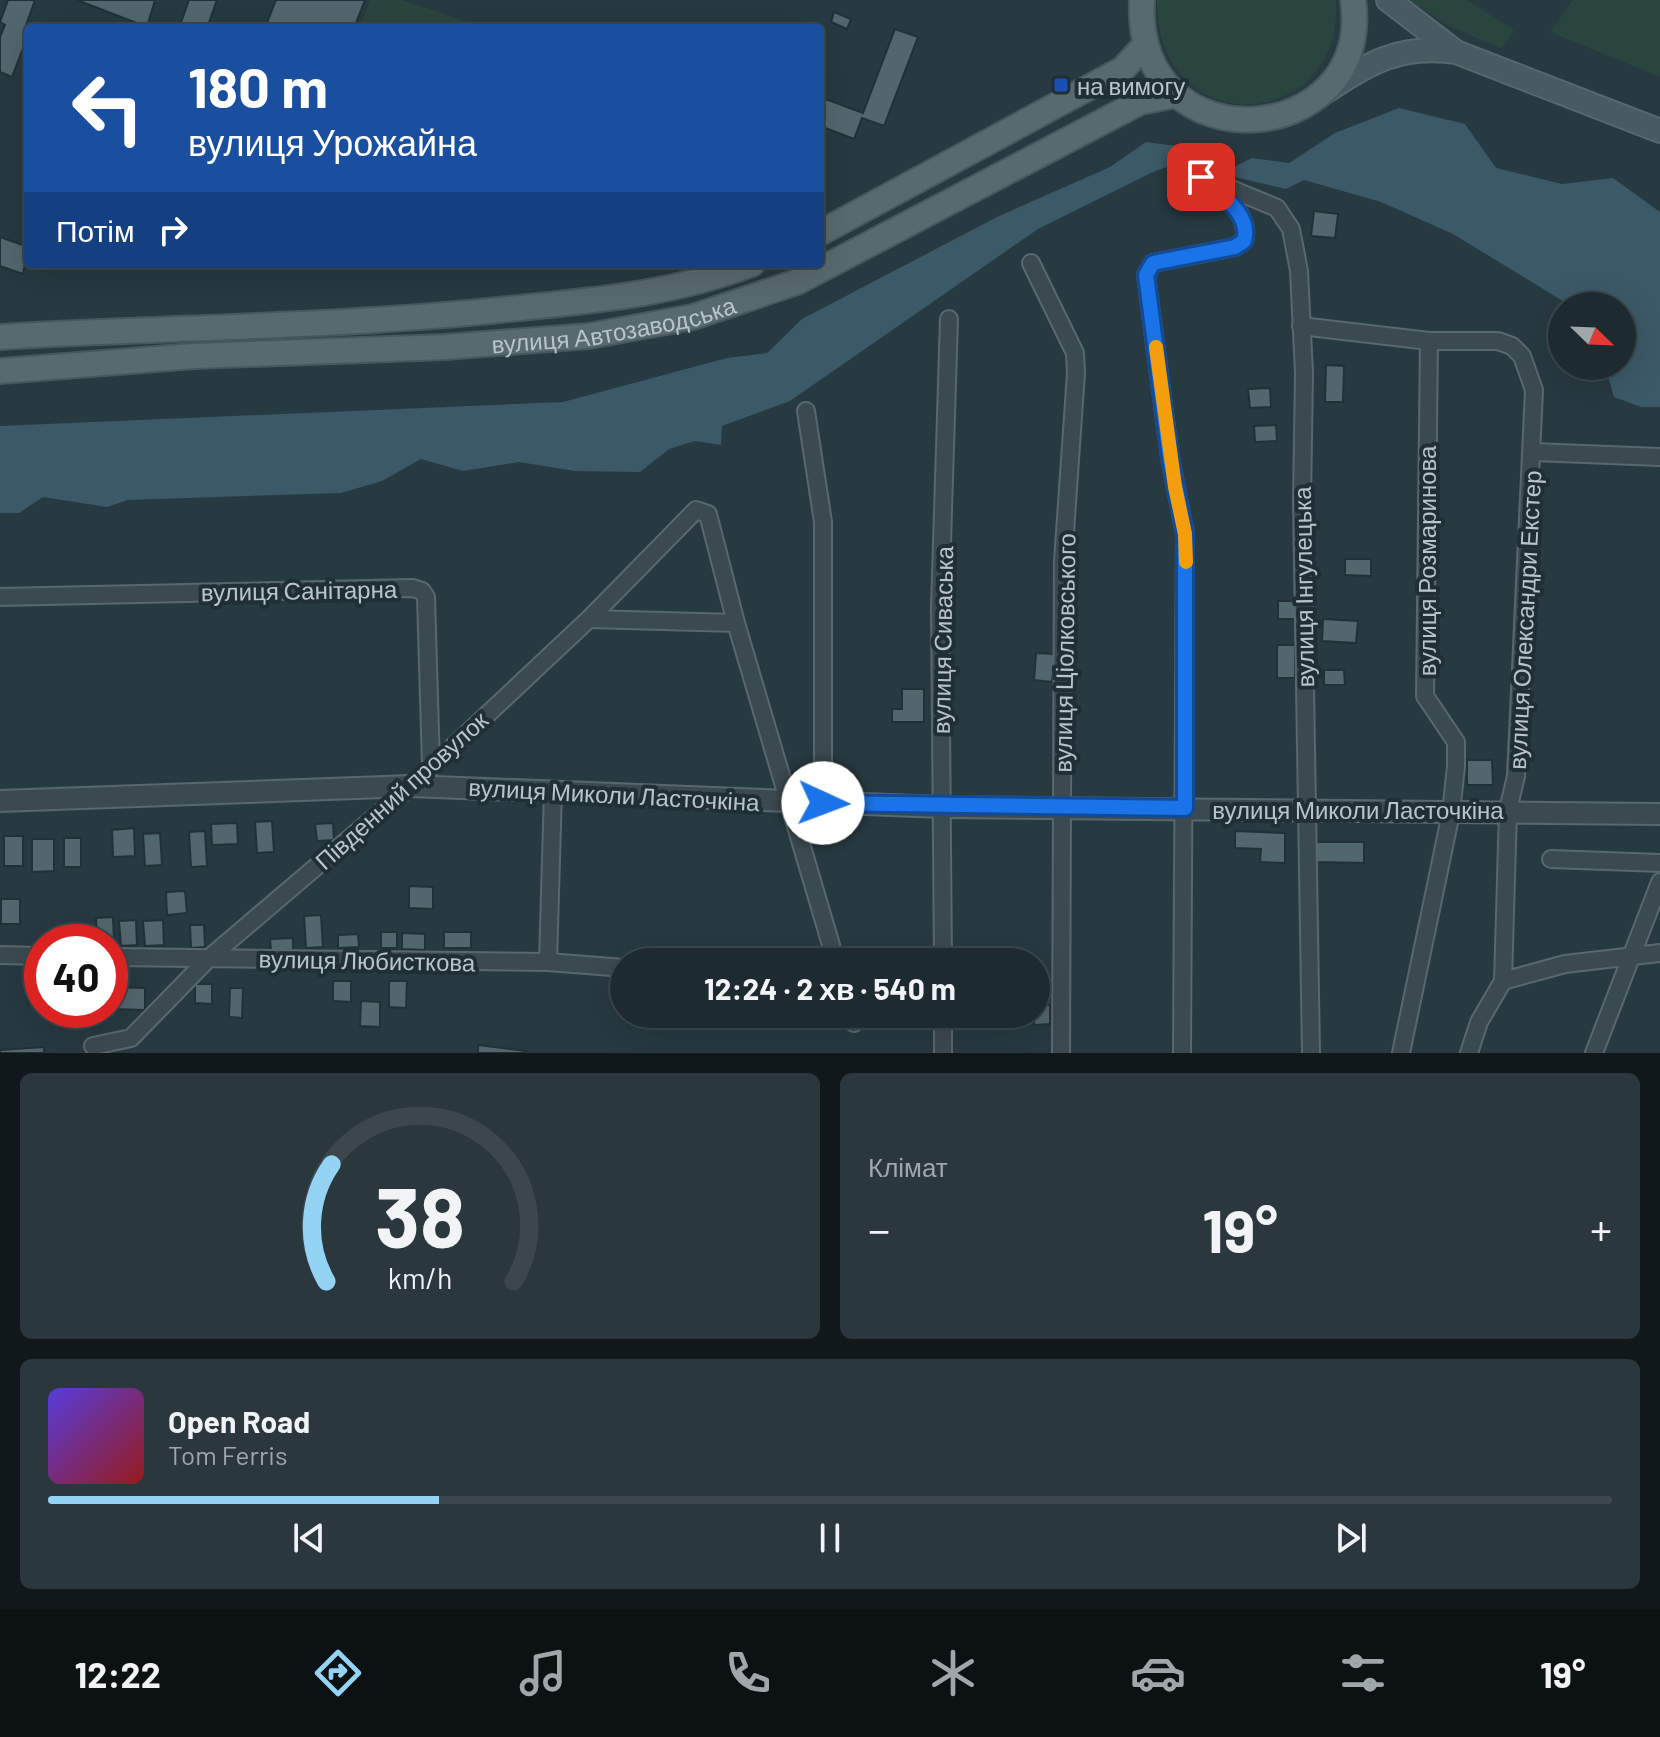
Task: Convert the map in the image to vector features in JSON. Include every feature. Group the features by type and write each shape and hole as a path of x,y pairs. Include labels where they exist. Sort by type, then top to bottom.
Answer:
{"main road":[{"path":"1314,99 1332,81 1345,60 1353,36 1353,0"},
{"path":"1388,0 1456,52"},
{"path":"1140,17 1163,80 1176,95 1219,118 1268,120 1314,99 1386,56 1430,49 1456,52 1660,131"},
{"path":"824,231 1123,69 1140,17"},
{"name":"вулиця Автозаводська","path":"824,266 909,225 1140,102 1176,95"},
{"name":"вулиця Автозаводська","path":"1,337 441,316 631,298 741,268"},
{"name":"вулиця Автозаводська","path":"2,371 195,356 445,347 589,336 693,317 782,287 821,268"},
{"path":"441,316 445,347"},
{"path":"1,337 2,371"}],"street":[{"name":"вулиця Інгулецька","path":"1185,808 1185,534 1170,458 1146,275 1153,263 1235,247 1244,241 1247,229 1243,217 1201,177 1277,208 1291,229 1299,271 1311,1053"},
{"name":"вулиця Ціолковського","path":"1031,263 1075,353 1076,373 1063,561 1061,1053"},
{"name":"вулиця Сиваська","path":"943,948 940,607 949,319"},
{"path":"1301,326 1429,341"},
{"name":"вулиця Олександри Екстер","path":"1429,341 1498,341 1512,346 1522,356 1534,390 1516,776 1508,810 1503,981"},
{"name":"вулиця Розмаринова","path":"1401,1053 1451,813 1456,742 1425,696 1429,341"},
{"path":"806,411 823,522 823,803"},
{"path":"1533,452 1660,457"},
{"name":"Південний провулок","path":"93,1046 131,1038 209,958 411,786 589,619 696,510 708,514 736,623"},
{"name":"вулиця Санітарна","path":"0,597 413,588 422,591 426,597 431,765"},
{"path":"589,619 736,623 832,948"},
{"name":"вулиця Миколи Ласточкіна","path":"0,801 411,786 941,807 1451,813 1508,810 1660,814"},
{"path":"548,962 553,790"},
{"path":"1182,1053 1185,808"},
{"path":"1551,859 1660,863"},
{"path":"1594,1053 1660,882"},
{"path":"1469,1053 1479,1022 1503,981 1565,964 1660,953"},
{"path":"0,955 24,956"},
{"name":"вулиця Любисткова","path":"128,957 548,962 610,967"},
{"path":"943,1028 943,1053"}],"green space":[{"path":"370,0 402,0 476,24 361,24"},
{"path":"1157,0 1336,0 1331,44 1312,77 1283,97 1249,105 1215,99 1185,80 1164,47"},
{"path":"1409,0 1467,0 1514,30 1502,49 1449,26"},
{"path":"1573,0 1660,0 1660,77 1550,32"}],"water":[{"path":"1399,108 1465,124 1496,168 1562,184 1613,178 1660,212 1660,407 1641,407 1614,397 1609,380 1636,380 1636,292 1548,292 1453,234 1381,202 1304,180 1286,189 1235,177 1226,171 1252,158 1289,163 1335,133"},
{"path":"1146,142 1184,147 1185,161 1155,171 1038,229 790,401 722,426 721,445 695,441 669,449 640,472 575,471 519,462 463,471 421,459 382,481 341,493 128,500 107,507 43,497 19,513 0,513 0,426 563,402 727,358 767,353 802,319 997,217 1110,167"}],"building":[{"path":"8,0 35,0 24,24 24,46 12,77 0,72 0,37 5,25 0,22"},
{"path":"77,0 155,0 148,24 139,24"},
{"path":"189,0 217,0 208,24 180,24"},
{"path":"276,0 365,0 356,24 267,24"},
{"path":"834,12 851,19 847,29 831,22"},
{"path":"895,29 918,37 884,126 862,118 854,139 824,128 824,98 863,113"},
{"path":"1314,211 1338,214 1335,238 1311,236"},
{"path":"0,237 24,246 23,274 0,266"},
{"path":"1326,365 1344,366 1343,402 1325,402"},
{"path":"1270,388 1271,407 1250,408 1248,389"},
{"path":"1276,425 1277,441 1255,442 1254,426"},
{"path":"1345,559 1371,559 1371,576 1345,575"},
{"path":"1278,601 1298,601 1297,619 1278,619"},
{"path":"1323,619 1358,621 1356,643 1322,641"},
{"path":"1277,645 1295,645 1295,678 1277,678"},
{"path":"1036,653 1055,654 1052,682 1034,680"},
{"path":"1324,670 1344,670 1345,685 1324,685"},
{"path":"902,689 924,689 924,722 892,722 892,709 902,709"},
{"path":"1467,760 1492,760 1493,785 1467,785"},
{"path":"272,821 274,852 257,853 255,822"},
{"path":"237,823 238,844 212,845 211,824"},
{"path":"333,823 334,840 317,841 315,824"},
{"path":"134,828 135,856 113,857 112,830"},
{"path":"205,831 207,866 191,867 189,832"},
{"path":"1235,831 1285,833 1285,863 1260,862 1261,849 1235,848"},
{"path":"160,833 162,865 145,866 143,834"},
{"path":"4,836 23,836 23,866 4,866"},
{"path":"64,838 81,838 81,867 64,867"},
{"path":"32,839 54,839 54,871 32,872"},
{"path":"1316,842 1364,842 1364,863 1316,862"},
{"path":"409,886 433,887 433,909 409,908"},
{"path":"185,891 187,913 167,915 166,892"},
{"path":"1,899 20,899 20,924 1,924"},
{"path":"321,915 323,947 306,948 304,916"},
{"path":"113,917 113,924 96,924 96,918"},
{"path":"136,920 137,945 128,946 128,924 119,924 119,921"},
{"path":"163,920 164,945 145,946 143,921"},
{"path":"190,925 204,925 205,947 191,948"},
{"path":"381,932 397,932 397,948 381,948"},
{"path":"444,932 471,932 471,948 444,948"},
{"path":"402,933 425,934 425,950 402,949"},
{"path":"358,934 359,947 338,948 338,935"},
{"path":"293,938 293,950 271,951 270,939"},
{"path":"333,981 351,981 351,1002 333,1001"},
{"path":"389,981 407,981 406,1008 389,1007"},
{"path":"195,984 212,984 212,1004 195,1003"},
{"path":"128,988 145,988 145,1010 128,1010"},
{"path":"230,988 243,988 242,1018 229,1017"},
{"path":"361,1001 380,1002 380,1027 360,1026"},
{"path":"478,1045 526,1051 478,1053"},
{"path":"44,1047 44,1053 0,1053 0,1050"}],"slow traffic":[{"path":"1156,347 1175,487 1185,534 1186,562"}],"place":[{"name":"на вимогу","path":"1061,85"}],"route":[{"path":"823,803 1063,809 1185,808 1185,534 1170,458 1146,275 1153,263 1235,247 1244,241 1247,229 1243,217 1201,177"}]}
